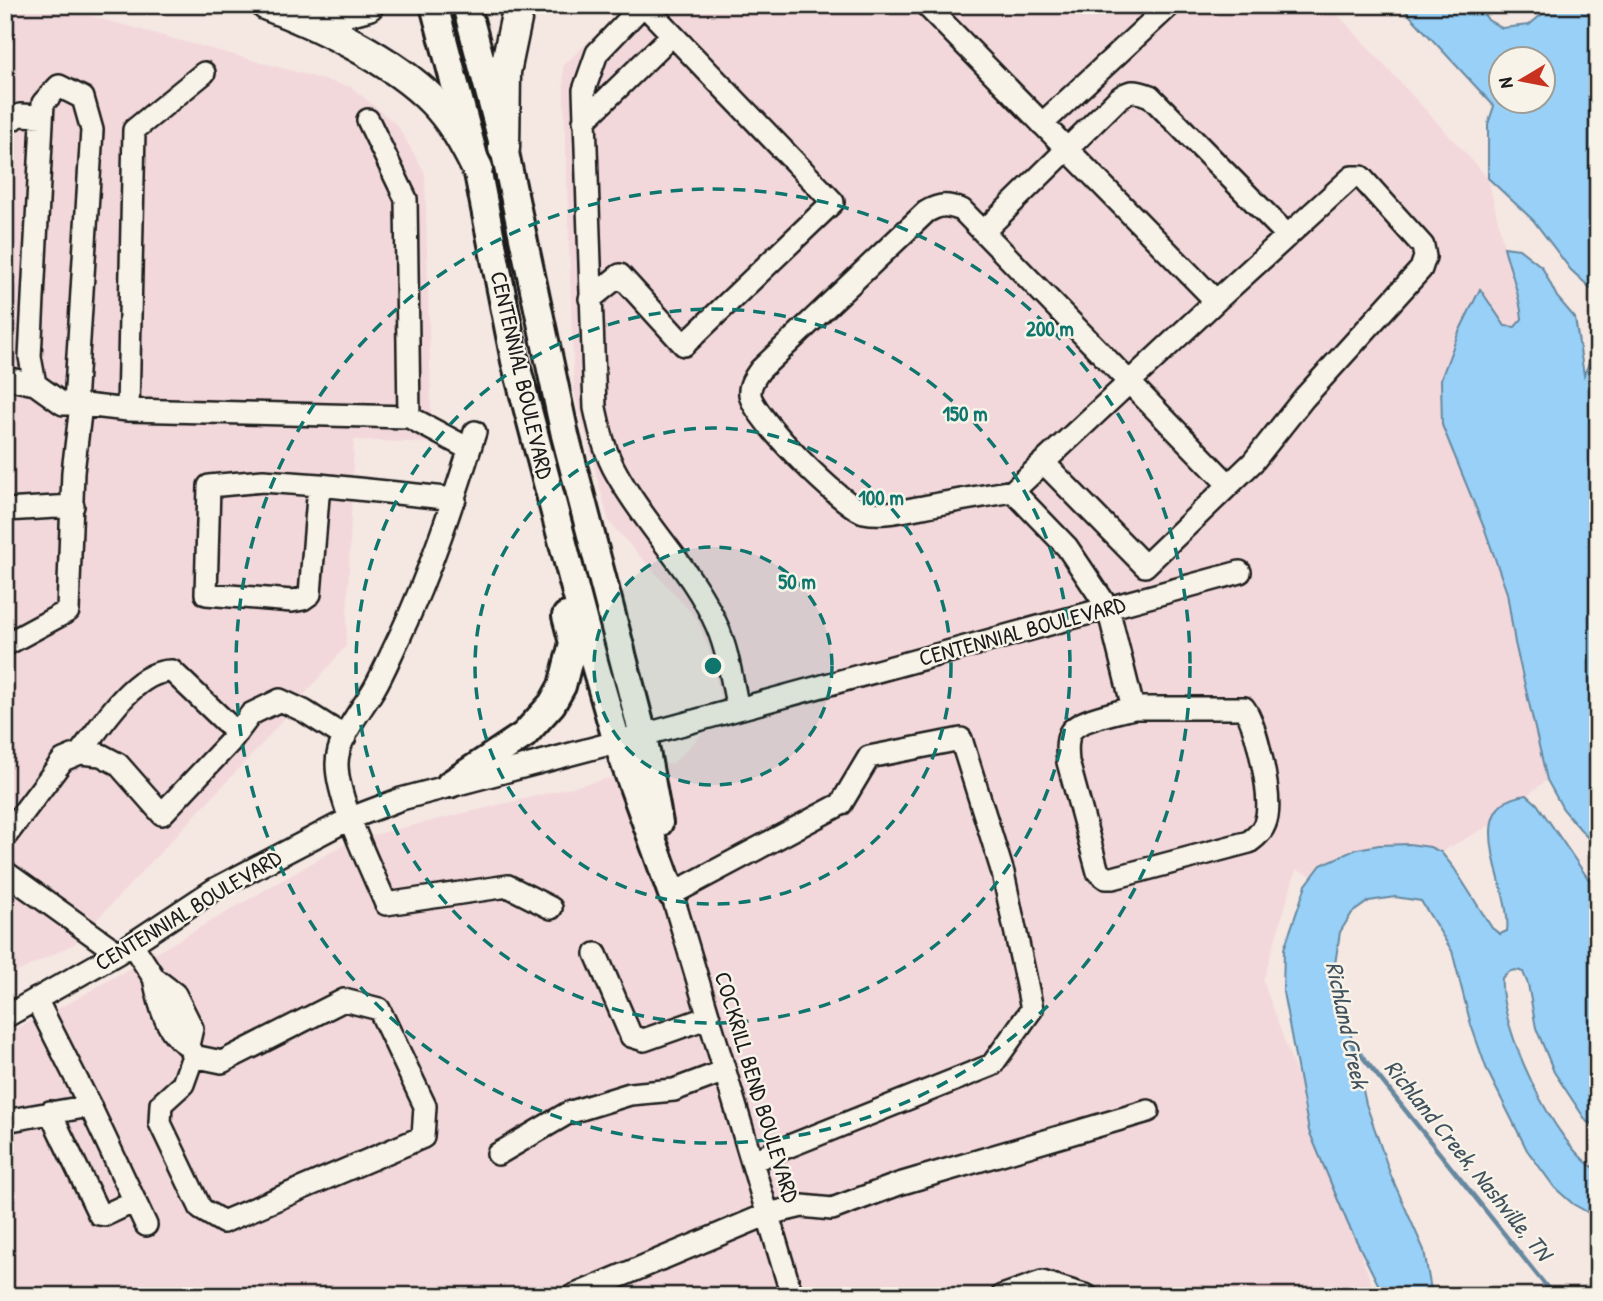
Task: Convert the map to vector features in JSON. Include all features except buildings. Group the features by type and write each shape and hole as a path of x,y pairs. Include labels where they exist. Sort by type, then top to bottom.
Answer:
{"highway":[{"path":"277,9 320,18 368,5"},
{"path":"505,148 505,72 519,5"},
{"path":"277,9 370,54 401,73 434,101 457,131 477,168"}],"main road":[{"name":"CENTENNIAL BOULEVARD","path":"434,5 477,168 515,361 617,742 672,894"},
{"name":"CENTENNIAL BOULEVARD","path":"466,5 505,148 565,435 643,736 672,894"},
{"path":"450,784 524,735 540,720 562,686 573,643 523,448 515,361"}],"street":[{"path":"590,299 620,275 684,345 833,202 768,131 644,5 597,53 584,90 588,180 590,299 593,387 600,431 617,475 708,608 726,653 737,709"},
{"path":"926,5 1216,301"},
{"path":"1042,124 1170,5"},
{"path":"584,121 672,35"},
{"path":"128,410 134,130 204,73"},
{"path":"5,645 68,611 92,130 83,98 59,86 43,103 30,357 35,384"},
{"path":"983,232 1117,100 1128,92 1136,91 1150,96 1287,236"},
{"path":"5,123 20,115 42,116"},
{"path":"369,120 406,199 409,417"},
{"path":"1145,566 1230,485 1253,462 1304,398 1421,269 1425,257 1423,246 1361,177 1352,177 1216,301 1132,382 1013,491 887,513 864,512 847,503 822,482 757,412 749,393 752,382 760,370 926,212 948,204 962,210 1132,382 1230,485"},
{"path":"5,378 35,384 63,404 128,410 409,417 472,441 455,499 422,589 378,683 340,745 337,769 351,818 386,904 508,886 551,908"},
{"path":"1043,462 1145,566 1154,595"},
{"path":"319,485 310,594 303,599 292,601 206,594 209,486 263,481 319,485 455,499"},
{"path":"1013,491 1067,547 1108,608 1133,708"},
{"path":"5,510 73,506"},
{"name":"CENTENNIAL BOULEVARD","path":"5,1017 125,948 215,889 351,818 401,799 450,784 643,736 1240,572"},
{"path":"5,837 64,760 80,753 137,683 162,671 172,671 237,733"},
{"path":"80,753 101,755 118,764 163,814 251,714 280,700 304,711 345,737"},
{"path":"1133,708 1244,708 1252,719 1267,791 1267,814 1257,836 1249,842 1113,878 1106,878 1098,872 1068,762 1067,743 1071,730 1078,724 1133,708"},
{"path":"672,894 841,804 869,757 961,739 1003,873 1032,1009 992,1066 752,1161"},
{"path":"5,872 125,948 154,978 175,994 192,1028 190,1051 183,1084 160,1104 160,1123 201,1209 223,1222 424,1137 425,1106 379,1009 344,1000 222,1062 190,1051"},
{"name":"COCKRILL BEND BOULEVARD","path":"672,894 792,1296"},
{"path":"596,954 631,1036 644,1040 709,1017"},
{"path":"36,999 146,1225"},
{"path":"498,1154 568,1113 630,1094 674,1090 725,1070"},
{"path":"5,1121 90,1106"},
{"path":"573,1296 768,1214 802,1206 832,1209 899,1184 1148,1111"},
{"path":"50,1112 99,1214 105,1216 135,1201"},
{"path":"1002,1296 1042,1282 1087,1296"}],"shaded area":[{"path":"5,5 50,5 351,87 397,125 425,173 432,443 354,440 346,646 263,743 74,944 5,978"},
{"path":"627,5 1329,5 1488,178 1511,277 1520,299 1522,319 1515,327 1505,326 1480,289 1458,334 1441,379 1485,530 1507,593 1515,643 1547,780 1527,795 1514,796 1498,806 1492,824 1441,852 1410,844 1379,845 1357,849 1335,858 1321,865 1313,876 1296,870 1263,981 1376,1296 5,1296 5,1034 71,1002 352,840 673,763 709,727 726,722 709,649 696,618 609,522 574,391 563,66"}],"water":[{"path":"1400,5 1478,5 1488,20 1502,28 1529,25 1553,5 1598,5 1598,244 1590,258 1598,266 1598,295 1571,270 1533,220 1488,178 1488,124 1491,116 1558,116 1558,46 1488,46 1488,100"},
{"path":"1504,247 1519,249 1542,267 1557,297 1575,318 1584,375 1598,342 1598,512 1592,538 1598,563 1598,850 1563,809 1547,780 1515,643 1507,593 1485,530 1442,425 1441,379 1458,334 1480,289 1505,326 1515,327 1522,319"},
{"name":"Richland Creek","path":"1527,795 1537,804 1598,893 1598,1127 1587,1122 1554,1072 1536,1028 1528,984 1523,972 1511,971 1502,978 1503,999 1519,1053 1548,1112 1564,1138 1581,1158 1598,1170 1598,1218 1573,1204 1555,1188 1527,1150 1487,1070 1471,1025 1452,951 1421,901 1395,897 1369,901 1352,913 1340,932 1335,964 1366,1104 1391,1176 1424,1250 1432,1296 1377,1296 1378,1284 1348,1224 1309,1131 1283,992 1284,949 1306,885 1321,865 1357,849 1379,845 1409,844 1430,847 1441,852 1492,928 1500,934 1507,931 1507,914 1491,831 1495,814 1506,801"}],"waterway":[{"name":"Richland Creek, Nashville, TN","path":"1349,1040 1554,1296"}]}
